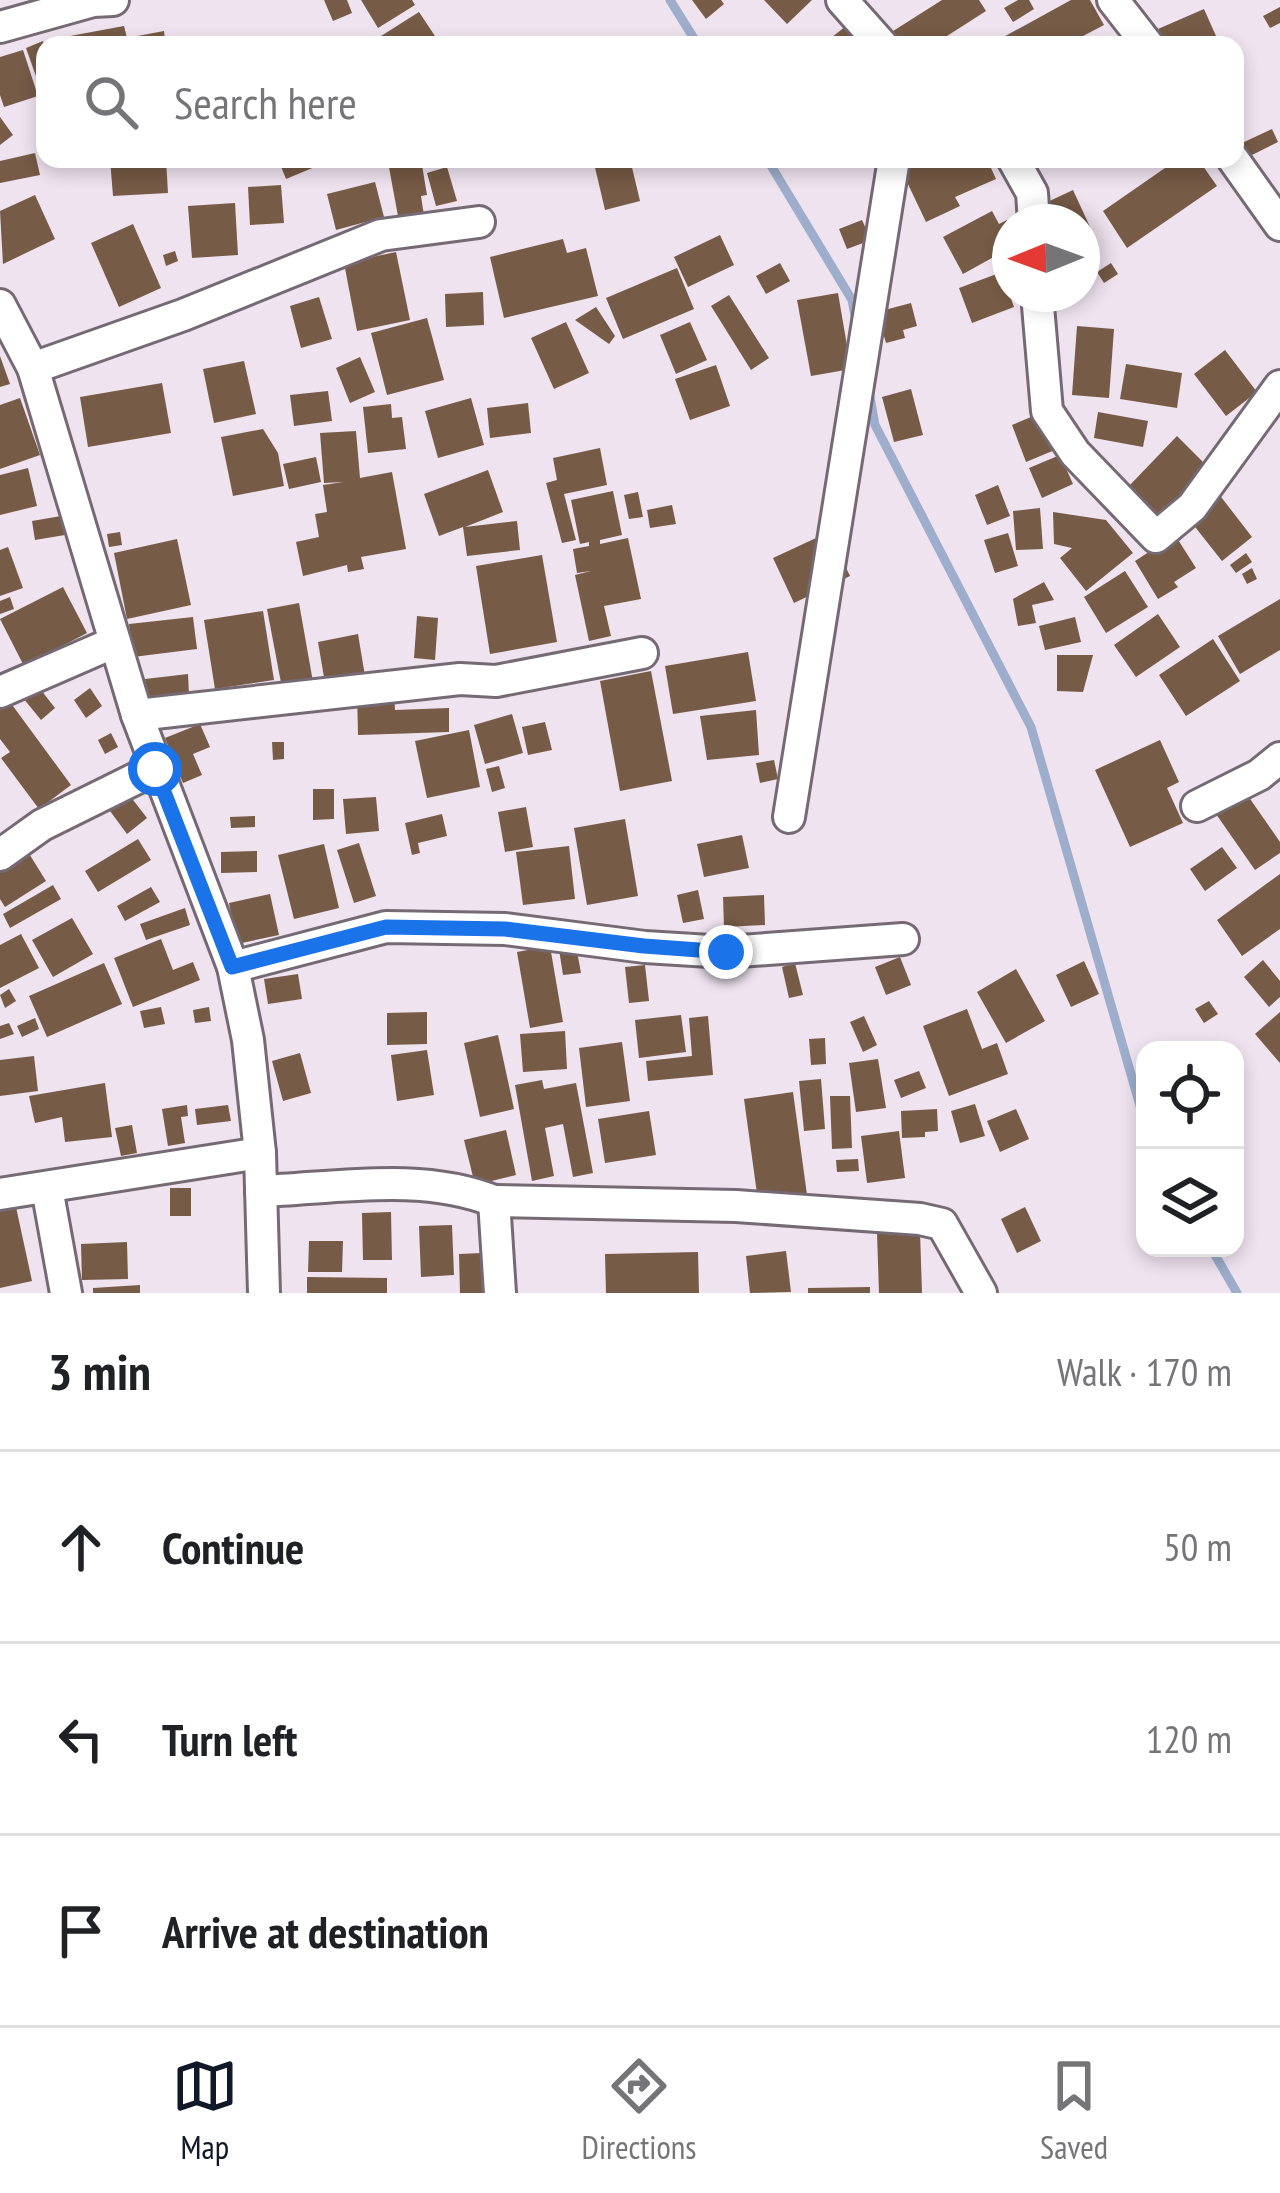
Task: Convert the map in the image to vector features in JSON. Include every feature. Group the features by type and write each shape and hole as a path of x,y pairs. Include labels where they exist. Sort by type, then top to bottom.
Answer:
{"street":[{"path":"0,26 113,0"},
{"path":"842,0 874,36"},
{"path":"1113,0 1141,36"},
{"path":"789,818 893,168"},
{"path":"1018,168 1033,204"},
{"path":"1240,168 1280,224"},
{"path":"33,368 183,315 381,235 479,222"},
{"path":"2,311 33,368 137,715 232,967 248,1040 260,1153 264,1293"},
{"path":"1039,312 1047,411 1075,453 1156,537 1192,507 1280,386"},
{"path":"0,692 115,642"},
{"path":"137,715 460,679 496,680 642,653"},
{"path":"1197,806 1259,775 1280,758"},
{"path":"0,855 42,825 155,769"},
{"path":"232,967 386,927 505,929 726,952 903,939"},
{"path":"0,1194 260,1153"},
{"path":"261,1191 432,1185 494,1201 736,1206 920,1219 942,1224 981,1293"},
{"path":"47,1188 65,1293"},
{"path":"494,1201 500,1293"}],"building":[{"path":"324,0 347,0 352,13 333,21"},
{"path":"361,0 412,0 415,5 378,28"},
{"path":"692,0 721,0 724,4 706,19"},
{"path":"764,0 812,0 787,24"},
{"path":"942,0 979,0 986,11 947,36 890,33"},
{"path":"1029,0 1034,9 1013,22 1004,8"},
{"path":"1071,0 1090,0 1104,25 1083,36 1005,36"},
{"path":"1280,7 1280,23 1270,28 1263,16"},
{"path":"1204,9 1216,36 1161,36 1158,29"},
{"path":"419,12 435,36 381,36"},
{"path":"124,26 126,36 70,36"},
{"path":"846,26 854,36 833,36"},
{"path":"36,44 36,76 26,48"},
{"path":"23,50 36,97 4,107 0,57"},
{"path":"0,117 13,135 0,145"},
{"path":"1272,129 1278,142 1248,157 1244,142"},
{"path":"35,153 40,175 0,183 0,161"},
{"path":"111,168 167,168 168,193 113,196"},
{"path":"282,168 312,168 286,179"},
{"path":"389,168 422,168 425,222 400,227"},
{"path":"447,168 457,201 436,206 427,173"},
{"path":"595,168 632,168 640,201 605,210"},
{"path":"877,168 991,168 996,179 955,197 960,206 926,222 906,180 887,189"},
{"path":"1165,168 1204,168 1217,186 1127,248 1103,211"},
{"path":"375,182 384,217 336,230 327,194"},
{"path":"281,185 284,223 250,225 248,187"},
{"path":"1073,190 1079,204 1043,204"},
{"path":"35,195 55,239 3,264 0,211"},
{"path":"235,203 238,255 192,258 188,206"},
{"path":"992,211 992,258 963,274 943,237"},
{"path":"862,220 871,240 847,249 839,229"},
{"path":"133,224 161,288 119,307 91,243"},
{"path":"720,235 734,265 688,287 674,257"},
{"path":"563,239 567,253 586,248 598,296 504,318 490,257"},
{"path":"175,251 178,261 166,266 163,255"},
{"path":"396,252 410,320 357,331 344,263"},
{"path":"780,263 790,281 766,294 756,276"},
{"path":"1111,263 1118,274 1104,283 1100,270"},
{"path":"677,268 694,309 623,339 606,298"},
{"path":"992,276 992,312 1001,312 972,323 959,288"},
{"path":"483,292 484,325 446,327 445,294"},
{"path":"838,293 851,369 811,376 797,300"},
{"path":"729,295 769,358 751,370 711,306"},
{"path":"319,297 332,339 301,348 290,306"},
{"path":"911,303 917,326 903,330 905,338 886,343 877,312"},
{"path":"596,307 615,336 609,344 575,320"},
{"path":"427,318 444,380 387,395 371,333"},
{"path":"566,322 589,373 554,389 531,338"},
{"path":"690,322 707,360 676,374 660,335"},
{"path":"1077,326 1114,329 1109,398 1072,395"},
{"path":"1225,350 1257,392 1226,416 1194,374"},
{"path":"0,356 10,384 0,387"},
{"path":"360,357 375,392 350,403 336,368"},
{"path":"244,361 256,414 214,423 203,369"},
{"path":"1126,364 1182,373 1177,408 1120,399"},
{"path":"716,365 730,406 690,420 675,379"},
{"path":"162,383 171,433 88,447 80,397"},
{"path":"911,389 923,435 894,442 882,397"},
{"path":"328,391 332,421 294,426 290,395"},
{"path":"20,398 40,455 0,469 0,405"},
{"path":"471,398 484,445 438,458 425,411"},
{"path":"528,403 531,433 490,438 487,408"},
{"path":"391,404 392,418 402,417 406,449 368,453 363,407"},
{"path":"1048,410 1062,447 1026,462 1012,425"},
{"path":"1098,412 1148,421 1143,447 1094,438"},
{"path":"263,429 278,453 284,486 233,496 221,437"},
{"path":"356,431 360,478 392,472 406,549 361,557 364,569 348,572 347,565 303,576 296,542 319,537 315,514 327,512 323,485 343,482 324,483 320,433"},
{"path":"1177,436 1209,468 1162,518 1129,486"},
{"path":"600,448 607,485 564,494 576,540 562,543 546,483 557,480 553,458"},
{"path":"1060,455 1073,484 1042,498 1029,468"},
{"path":"316,457 321,482 289,489 283,464"},
{"path":"28,468 37,506 0,515 0,475"},
{"path":"488,470 503,512 465,527 517,521 520,550 467,556 463,527 439,536 424,494"},
{"path":"998,485 1010,516 987,525 975,495"},
{"path":"613,491 622,535 600,540 600,544 628,538 641,599 604,606 611,636 589,641 575,575 591,571 577,573 573,549 589,546 589,542 580,544 571,500"},
{"path":"638,492 643,517 629,519 624,495"},
{"path":"1218,493 1252,537 1222,561 1188,518"},
{"path":"672,505 676,524 650,528 647,510"},
{"path":"1040,508 1043,549 1016,550 1013,511"},
{"path":"1053,512 1106,520 1133,553 1086,591 1060,558 1072,548 1054,544"},
{"path":"61,516 65,535 35,540 32,521"},
{"path":"120,532 122,545 109,547 107,534"},
{"path":"829,532 850,576 794,603 773,558"},
{"path":"1008,533 1018,566 995,573 984,540"},
{"path":"1175,535 1196,568 1158,599 1135,561"},
{"path":"177,539 191,605 127,619 114,553"},
{"path":"8,547 23,588 0,596 0,550"},
{"path":"1246,553 1252,562 1236,573 1230,565"},
{"path":"542,555 557,642 490,654 476,566"},
{"path":"1252,568 1257,579 1247,584 1242,574"},
{"path":"1125,571 1148,607 1106,633 1084,597"},
{"path":"1044,582 1054,600 1032,605 1036,623 1018,626 1013,599"},
{"path":"63,587 87,633 24,666 0,619"},
{"path":"10,597 14,609 0,614 0,601"},
{"path":"1280,599 1280,650 1240,674 1218,636"},
{"path":"299,603 313,682 282,688 267,609"},
{"path":"263,611 274,680 215,689 204,620"},
{"path":"1158,614 1180,647 1136,677 1114,645"},
{"path":"417,616 438,618 435,660 414,658"},
{"path":"193,617 197,649 133,657 129,624"},
{"path":"1075,617 1081,642 1045,650 1039,626"},
{"path":"358,634 366,682 326,689 318,642"},
{"path":"1213,639 1240,681 1186,716 1159,675"},
{"path":"748,652 756,701 673,714 665,666"},
{"path":"1057,655 1093,655 1083,692 1057,691"},
{"path":"651,671 672,781 620,791 600,681"},
{"path":"188,674 189,694 147,698 145,679"},
{"path":"34,681 55,708 41,720 19,693"},
{"path":"90,688 102,706 86,718 74,700"},
{"path":"394,691 395,710 449,708 449,732 358,735 357,692"},
{"path":"10,702 71,785 39,809 1,758 10,752 0,739 0,709"},
{"path":"756,710 759,755 707,760 700,716"},
{"path":"512,714 523,753 485,764 474,725"},
{"path":"545,722 552,750 528,755 522,727"},
{"path":"200,724 210,747 193,754 202,775 183,783 165,738"},
{"path":"469,730 480,787 427,798 415,741"},
{"path":"111,733 118,747 105,754 98,740"},
{"path":"1160,740 1179,782 1167,788 1183,823 1130,847 1095,770"},
{"path":"272,742 284,742 284,759 273,760"},
{"path":"774,760 778,779 760,783 756,763"},
{"path":"499,766 505,788 492,792 486,769"},
{"path":"313,789 334,789 334,819 313,820"},
{"path":"1246,793 1280,842 1280,853 1255,870 1216,814"},
{"path":"130,796 147,818 127,834 110,811"},
{"path":"376,797 379,831 346,834 343,799"},
{"path":"526,807 533,847 505,852 498,812"},
{"path":"442,814 447,836 418,843 420,853 412,855 405,823"},
{"path":"255,816 255,827 231,828 230,817"},
{"path":"625,819 638,896 587,905 574,828"},
{"path":"742,835 749,868 704,877 697,844"},
{"path":"138,839 151,860 98,892 85,871"},
{"path":"359,843 376,896 354,903 337,850"},
{"path":"324,844 339,908 294,919 278,855"},
{"path":"569,846 575,899 523,905 516,852"},
{"path":"1222,847 1237,868 1205,891 1190,869"},
{"path":"257,851 257,872 221,873 221,852"},
{"path":"28,852 46,881 5,907 0,899 0,870"},
{"path":"1280,874 1280,929 1242,956 1217,920"},
{"path":"53,885 61,899 10,928 3,914"},
{"path":"151,887 160,902 125,921 117,906"},
{"path":"698,890 704,919 683,923 677,895"},
{"path":"270,894 279,935 237,944 229,903"},
{"path":"764,895 765,925 724,927 723,897"},
{"path":"185,908 190,925 146,940 140,924"},
{"path":"72,918 93,954 53,977 32,940"},
{"path":"21,934 39,968 0,988 0,945"},
{"path":"161,939 173,970 193,962 200,980 133,1007 114,958"},
{"path":"575,940 581,973 563,975 558,943"},
{"path":"550,946 563,1022 530,1028 517,952"},
{"path":"900,957 911,985 886,995 875,967"},
{"path":"1263,960 1280,981 1280,997 1269,1007 1244,977"},
{"path":"1084,961 1099,994 1071,1007 1056,975"},
{"path":"104,963 122,1004 47,1037 29,996"},
{"path":"795,963 803,995 789,998 782,967"},
{"path":"645,965 649,1001 629,1003 625,967"},
{"path":"1016,969 1045,1021 1006,1043 977,992"},
{"path":"298,974 302,999 268,1004 264,979"},
{"path":"9,989 16,1001 5,1008 0,995"},
{"path":"1209,1001 1218,1014 1204,1023 1195,1009"},
{"path":"161,1007 165,1024 144,1028 140,1011"},
{"path":"209,1007 211,1021 195,1023 193,1010"},
{"path":"967,1009 982,1049 997,1043 1008,1074 949,1096 923,1026"},
{"path":"427,1012 427,1044 387,1045 387,1013"},
{"path":"1280,1012 1280,1063 1255,1034"},
{"path":"681,1015 686,1052 639,1058 635,1020"},
{"path":"708,1016 713,1075 648,1081 646,1061 692,1056 689,1018"},
{"path":"864,1016 877,1045 863,1052 850,1022"},
{"path":"35,1018 39,1029 22,1037 17,1026"},
{"path":"9,1023 14,1034 0,1039 0,1026"},
{"path":"565,1031 567,1069 523,1072 520,1034"},
{"path":"498,1035 514,1109 480,1117 464,1043"},
{"path":"825,1038 826,1064 811,1065 809,1039"},
{"path":"622,1042 630,1101 586,1107 579,1048"},
{"path":"427,1050 434,1095 397,1101 391,1055"},
{"path":"300,1053 311,1093 283,1101 272,1061"},
{"path":"34,1056 38,1091 0,1096 0,1060"},
{"path":"878,1059 886,1108 856,1112 849,1063"},
{"path":"919,1071 926,1088 901,1098 894,1080"},
{"path":"821,1079 825,1129 804,1131 799,1081"},
{"path":"542,1080 544,1089 576,1083 593,1173 573,1177 563,1124 545,1128 554,1176 532,1181 515,1085"},
{"path":"105,1083 112,1137 65,1142 62,1117 35,1123 29,1096"},
{"path":"793,1092 807,1195 758,1201 744,1099"},
{"path":"830,1096 850,1096 852,1148 832,1149"},
{"path":"975,1104 985,1136 960,1143 951,1111"},
{"path":"187,1105 188,1116 181,1117 185,1143 168,1146 162,1109"},
{"path":"228,1105 231,1121 197,1125 195,1109"},
{"path":"937,1109 938,1131 902,1138 901,1111"},
{"path":"1016,1109 1029,1139 1000,1152 987,1121"},
{"path":"649,1111 656,1155 605,1163 598,1119"},
{"path":"132,1125 137,1153 121,1156 115,1128"},
{"path":"506,1130 516,1175 475,1185 464,1140"},
{"path":"899,1131 905,1178 867,1183 861,1136"},
{"path":"858,1159 859,1171 837,1172 836,1160"},
{"path":"170,1188 191,1188 191,1216 170,1216"},
{"path":"16,1207 32,1281 0,1288 0,1210"},
{"path":"1025,1207 1041,1241 1017,1253 1001,1219"},
{"path":"391,1212 392,1260 363,1260 362,1213"},
{"path":"452,1225 454,1275 421,1277 419,1226"},
{"path":"920,1231 922,1293 879,1293 877,1233"},
{"path":"309,1241 343,1241 342,1272 308,1272"},
{"path":"127,1242 128,1279 82,1280 81,1244"},
{"path":"786,1251 791,1292 750,1293 746,1256"},
{"path":"698,1252 699,1293 606,1293 605,1254"},
{"path":"482,1253 483,1293 460,1293 459,1254"},
{"path":"307,1277 387,1278 387,1293 307,1293"},
{"path":"140,1285 140,1293 93,1293 93,1288"},
{"path":"870,1287 870,1293 808,1293 808,1288"}],"waterway":[{"path":"670,0 692,36"},
{"path":"772,168 852,300 856,321"},
{"path":"869,391 875,425 1031,727 1136,1092"},
{"path":"1216,1257 1237,1293"}],"route":[{"path":"155,769 232,967 386,927 505,929 726,952"}]}
